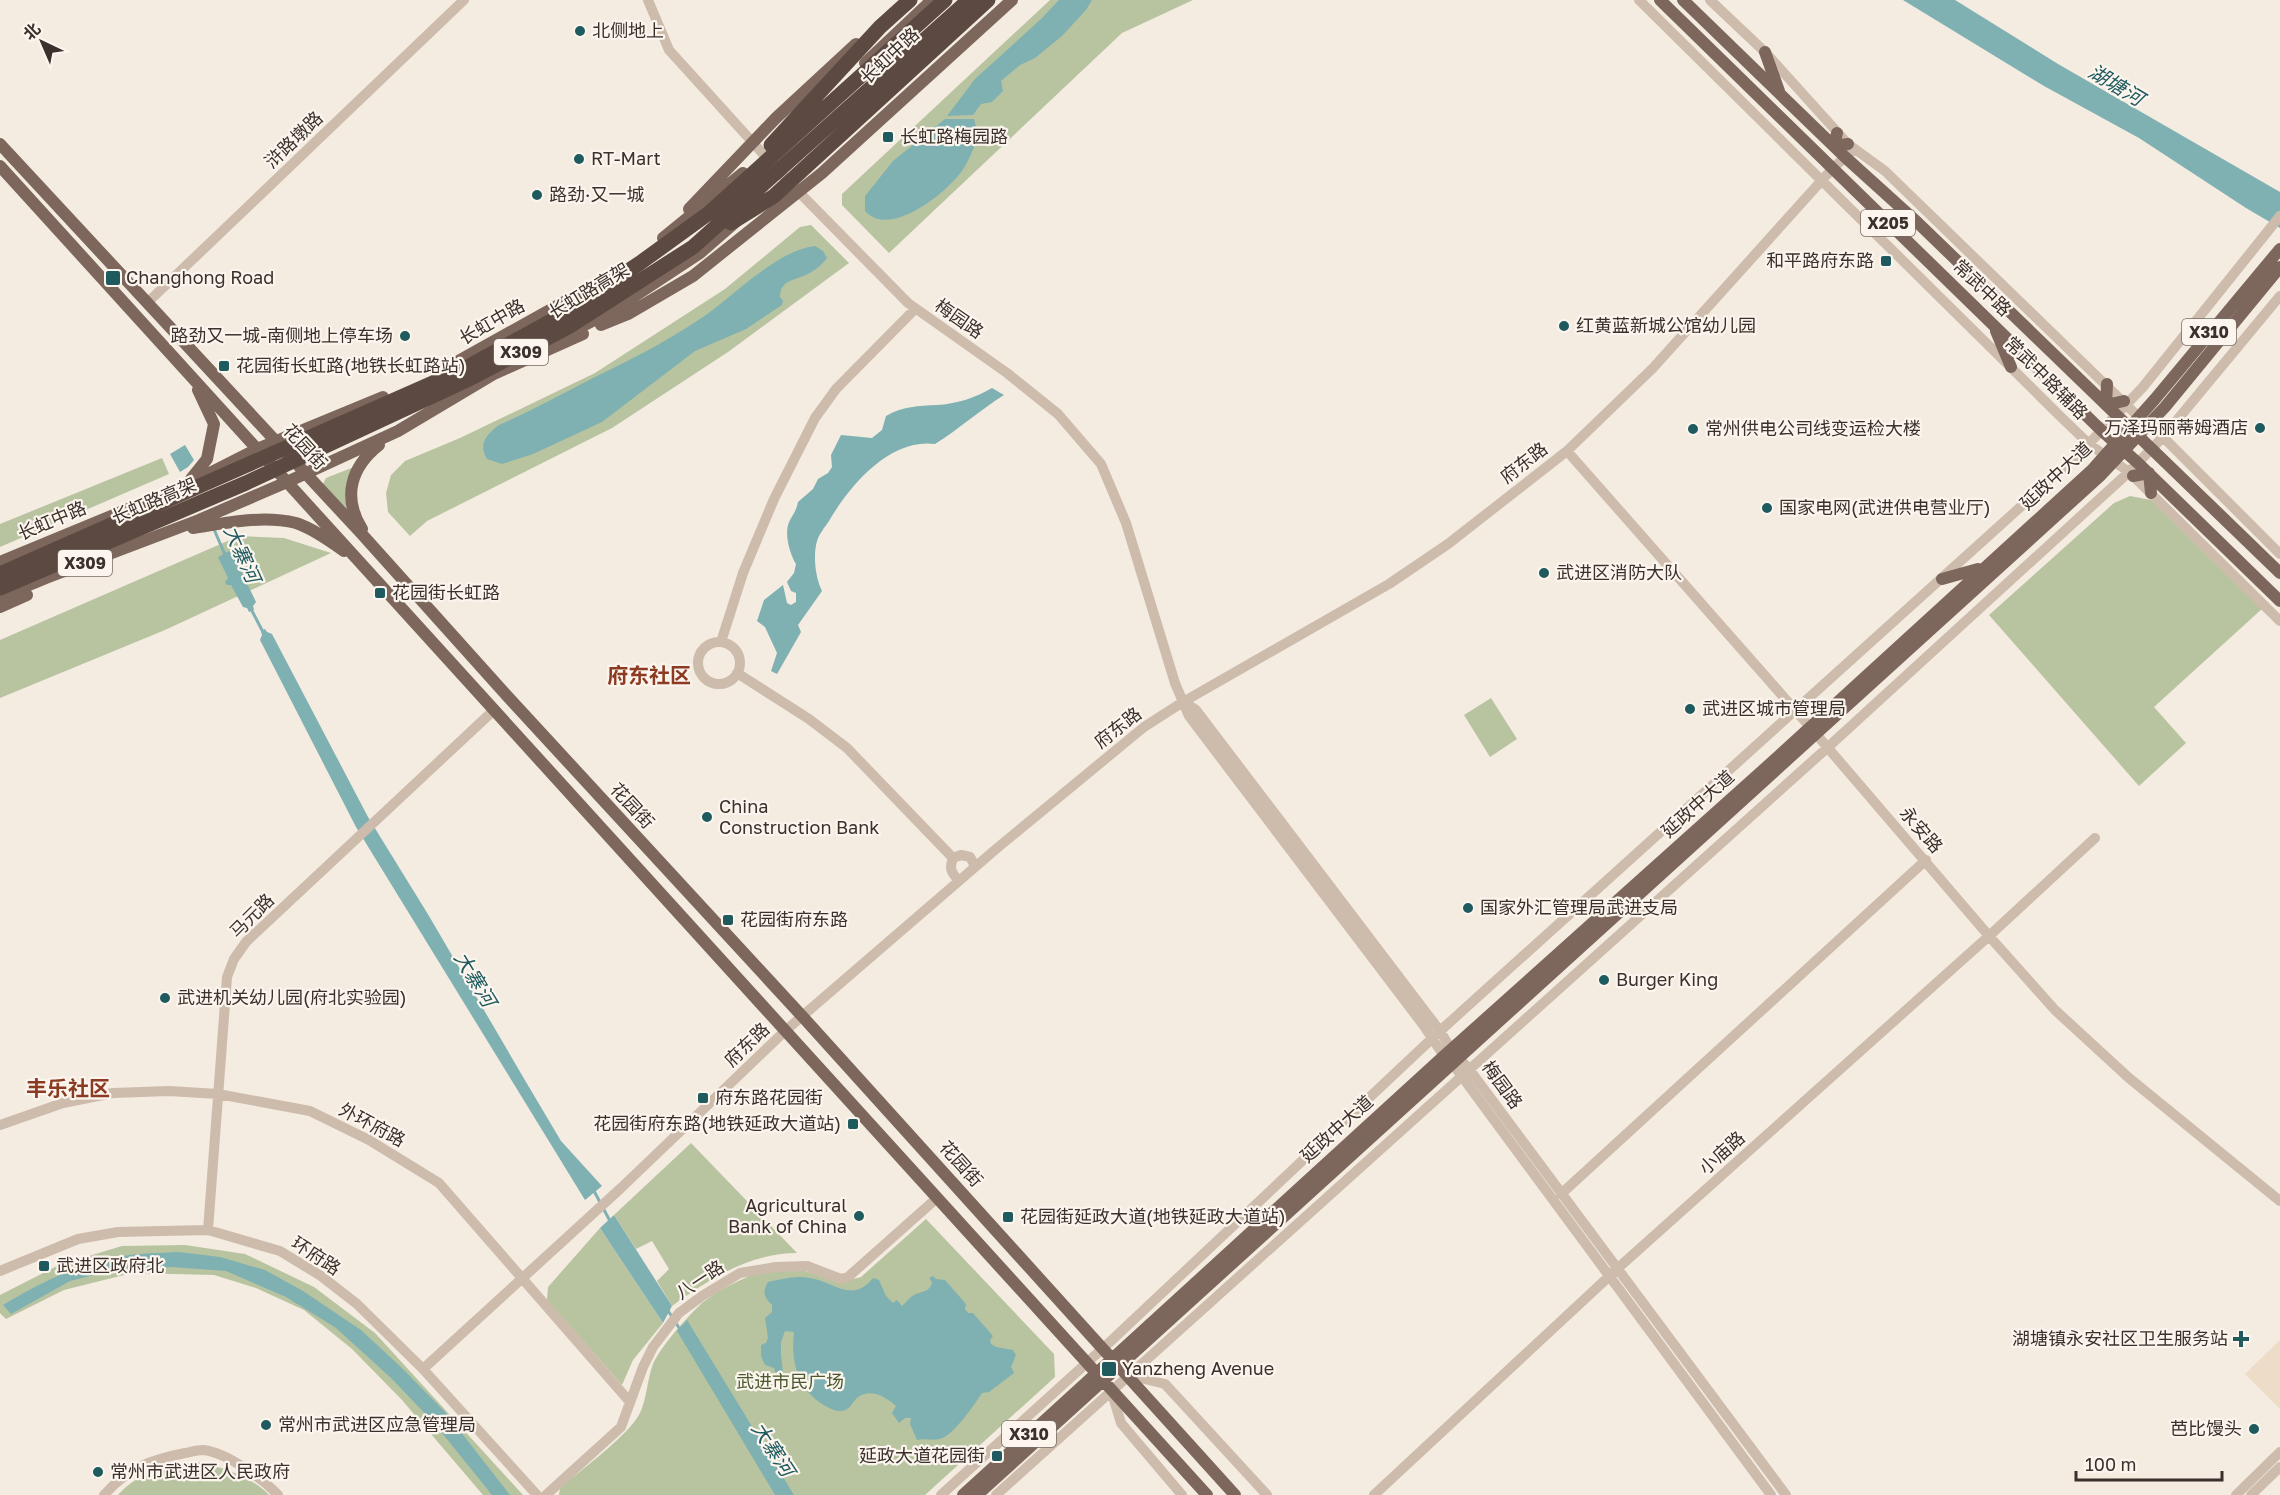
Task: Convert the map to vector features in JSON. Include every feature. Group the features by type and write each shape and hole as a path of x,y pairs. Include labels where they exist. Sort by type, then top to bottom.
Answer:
{"highway":[{"path":"709,213 880,27 910,0"},
{"name":"长虹路高架","path":"0,574 462,370 562,315 709,213 945,0"},
{"name":"长虹路高架","path":"0,588 246,483 467,380 570,327 693,247 969,0"},
{"path":"693,247 774,196 988,0"}],"main road":[{"path":"652,247 776,118 904,0"},
{"name":"长虹中路","path":"0,562 183,486 196,477 276,441 447,369 597,284 652,247 764,156 932,0"},
{"name":"长虹中路","path":"220,518 305,473 398,431 527,354 612,311 700,253 979,0"},
{"path":"496,373 628,314 693,276 831,165 1012,0"},
{"name":"常武中路","path":"1660,0 2120,447 2133,470 2149,473 2280,601"},
{"name":"常武中路","path":"1683,0 1834,146 1849,150 1918,222 2280,573"},
{"path":"1765,52 1781,94"},
{"path":"1834,146 1837,133"},
{"name":"花园街","path":"0,144 378,552 1235,1495"},
{"name":"花园街","path":"0,166 1207,1495"},
{"name":"延政中大道","path":"1115,1362 1813,731 2110,459 2144,421 2280,249"},
{"name":"延政中大道","path":"2144,421 2280,267"},
{"path":"1993,324 2011,367"},
{"path":"192,378 214,424 207,459 196,477"},
{"path":"2107,384 2106,405 2125,403"},
{"path":"323,422 340,457"},
{"path":"378,552 356,519 350,493 355,474 368,454 398,431"},
{"name":"延政中大道","path":"1813,731 1983,568 2092,470 2110,459"},
{"path":"2149,473 2151,493"},
{"path":"0,607 171,532 220,518 272,520 297,524 318,534 362,564"},
{"name":"X309","path":"0,597 171,532"},
{"path":"1942,579 1983,568"},
{"name":"X310","path":"976,1495 1103,1382 1115,1362"},
{"name":"X310","path":"963,1495 1103,1382"}],"street":[{"name":"浒路墩路","path":"147,303 464,0"},
{"name":"梅园路","path":"648,0 669,50 785,178 908,303 1007,373 1058,414 1101,464 1126,523 1184,702 1196,710 1452,1056 1561,1194 1612,1273 1689,1363 1786,1495"},
{"name":"常武中路辅路","path":"1639,0 2089,444 2110,459 2133,470 2151,493 2280,621"},
{"name":"常武中路辅路","path":"1710,0 1765,52 1837,133 1849,150 1885,171 2163,437 2280,554"},
{"name":"府东路","path":"423,1369 610,1198 785,1031 975,866 1144,727 1389,584 1448,544 1566,451 1653,368 1849,150"},
{"path":"940,1495 1086,1363 1436,1034 2089,444 2116,416 2125,403 2143,387 2280,216"},
{"path":"996,1495 1103,1382 1128,1375 1827,748 2133,470 2280,296"},
{"path":"721,642 743,573 770,510 815,418 836,389 915,309"},
{"name":"永安路","path":"1566,451 2055,1010 2089,1043 2280,1201"},
{"path":"721,642 728,644 738,653 740,660 737,674 733,679 720,684 713,683 702,675 699,669 700,656 708,646 721,642"},
{"path":"737,674 809,719 847,748 953,858"},
{"name":"马元路","path":"208,1230 227,977 234,959 246,942 494,710"},
{"name":"小庙路","path":"1374,1495 1612,1273 1989,936 2095,838"},
{"path":"953,858 961,855 969,857 975,866"},
{"path":"953,858 950,867 959,880"},
{"path":"1561,1194 1926,860"},
{"name":"梅园路","path":"1465,1072 1771,1495"},
{"name":"外环府路","path":"0,1125 63,1103 113,1094 169,1091 218,1094 310,1111 369,1140 439,1183 630,1402"},
{"name":"八一路","path":"546,1495 621,1427 643,1367 663,1332 680,1313 702,1296 740,1273 776,1267 807,1266 841,1279 848,1277 937,1198"},
{"name":"环府路","path":"0,1271 78,1239 118,1232 208,1230 280,1251 321,1276 357,1304 423,1369 537,1495"},
{"path":"1128,1375 1165,1384 1267,1495"},
{"path":"1103,1382 1121,1423 1182,1495"},
{"path":"104,1495 114,1483 140,1465 203,1450 231,1460 267,1483 278,1495"},
{"path":"2236,1495 2280,1452"},
{"path":"2251,1495 2280,1467"}],"green space":[{"path":"1050,0 1193,0 1122,33 889,253 842,205 842,194"},
{"path":"811,225 849,263 728,352 612,428 427,521 410,536 388,512 386,493 391,475 405,461 460,438 595,373 725,289 800,227"},
{"path":"162,458 169,474 0,547 0,524"},
{"path":"359,465 350,510 346,513 322,486 326,478"},
{"path":"2130,496 2151,500 2263,608 2154,707 2186,743 2139,786 1989,615 2114,503"},
{"path":"239,536 284,538 331,553 165,630 0,698 0,640"},
{"path":"1491,698 1517,739 1490,757 1464,715"},
{"path":"691,1143 797,1253 763,1257 731,1269 672,1306 657,1281 669,1269 652,1241 636,1249 614,1215"},
{"name":"武进市民广场","path":"926,1219 1054,1354 1055,1377 925,1495 559,1495 560,1488 635,1422 642,1407 653,1364 668,1340 702,1303 724,1288 750,1276 779,1268 839,1279 861,1277"},
{"path":"600,1228 663,1323 633,1360 622,1385 547,1300 548,1287"},
{"path":"185,1245 245,1254 314,1287 375,1333 523,1495 483,1495 402,1400 352,1349 304,1310 256,1288 214,1275 132,1273 64,1290 6,1319 0,1313 0,1295 59,1265 122,1246"},
{"path":"202,1462 246,1478 269,1495 118,1495 136,1480 157,1470"}],"shaded area":[{"path":"2280,1340 2280,1409 2245,1374"}],"water":[{"path":"1059,0 1092,0 1062,36 1001,81 1003,91 992,102 981,104 973,115 947,116 975,79"},
{"path":"1903,0 1955,0 2058,64 2280,192 2280,228 2139,138 2044,86"},
{"path":"945,119 974,119 979,137 964,167 954,180 931,201 902,216 888,220 876,218 865,211 865,196 893,161"},
{"path":"815,246 823,251 827,258 825,261 810,273 784,285 780,292 782,305 746,329 695,351 602,422 533,454 502,464 487,459 483,444 490,432 499,425 659,344 710,312 769,266 800,250"},
{"path":"992,388 1004,395 935,444 918,444 902,448 887,456 860,479 848,493 817,541 815,566 822,591 798,625 801,632 777,674 771,671 777,653 765,627 757,621 764,600 783,585 787,603 791,605 796,602 796,593 791,591 787,582 794,573 796,564 789,545 788,525 798,502 832,467 831,455 841,435 872,438 882,430 886,416 898,410 958,402"},
{"path":"185,445 194,460 180,472 170,454"},
{"path":"231,550 256,602 253,606 254,610 249,612 243,607 231,585 225,582 228,578 218,557"},
{"path":"265,629 272,634 368,817 561,1141 602,1186 585,1200 356,827 260,640 261,631"},
{"path":"614,1215 672,1306 663,1323 600,1228"},
{"path":"179,1252 220,1257 265,1270 303,1291 361,1330 446,1413 510,1495 492,1495 434,1423 391,1378 336,1328 286,1297 226,1271 172,1267 114,1270 70,1281 11,1314 3,1305 75,1269 107,1259"},
{"path":"933,1276 936,1279 945,1280 966,1304 965,1309 968,1313 973,1313 993,1336 990,1340 991,1344 1013,1350 1016,1355 1011,1367 1014,1373 989,1392 982,1393 963,1419 945,1437 937,1440 917,1440 910,1424 911,1418 905,1418 899,1423 892,1413 896,1406 878,1395 863,1394 843,1411 837,1411 819,1402 800,1380 793,1352 794,1332 785,1331 781,1342 783,1372 775,1372 774,1368 765,1365 761,1356 761,1345 766,1343 768,1338 765,1318 772,1312 772,1305 765,1294 768,1282 805,1277 843,1289 858,1290 873,1278 879,1280 886,1296 893,1303 897,1300 902,1306 912,1296 929,1288 932,1282 929,1278"},
{"path":"687,1320 794,1495 775,1495 677,1331"}],"waterway":[{"name":"大寨河","path":"213,527 226,557"},
{"name":"大寨河","path":"251,609 263,632"},
{"name":"大寨河","path":"593,1189 611,1223"},
{"name":"大寨河","path":"667,1309 681,1331"}],"place":[{"name":"北侧地上","path":"580,31"},
{"name":"长虹路梅园路","path":"888,137"},
{"name":"RT-Mart","path":"579,159"},
{"name":"路劲·又一城","path":"537,195"},
{"name":"和平路府东路","path":"1886,261"},
{"name":"Changhong Road","path":"113,278"},
{"name":"红黄蓝新城公馆幼儿园","path":"1564,326"},
{"name":"路劲又一城-南侧地上停车场","path":"405,336"},
{"name":"花园街长虹路(地铁长虹路站)","path":"224,366"},
{"name":"万泽玛丽蒂姆酒店","path":"2260,428"},
{"name":"常州供电公司线变运检大楼","path":"1693,429"},
{"name":"国家电网(武进供电营业厅)","path":"1767,508"},
{"name":"武进区消防大队","path":"1544,573"},
{"name":"花园街长虹路","path":"380,593"},
{"name":"武进区城市管理局","path":"1690,709"},
{"name":"China Construction Bank","path":"707,817"},
{"name":"国家外汇管理局武进支局","path":"1468,908"},
{"name":"花园街府东路","path":"728,920"},
{"name":"Burger King","path":"1604,980"},
{"name":"武进机关幼儿园(府北实验园)","path":"165,998"},
{"name":"府东路花园街","path":"703,1098"},
{"name":"花园街府东路(地铁延政大道站)","path":"853,1124"},
{"name":"Agricultural Bank of China","path":"859,1216"},
{"name":"花园街延政大道(地铁延政大道站)","path":"1008,1217"},
{"name":"武进区政府北","path":"44,1266"},
{"name":"湖塘镇永安社区卫生服务站","path":"2241,1339"},
{"name":"Yanzheng Avenue","path":"1109,1369"},
{"name":"常州市武进区应急管理局","path":"266,1425"},
{"name":"芭比馒头","path":"2254,1429"},
{"name":"延政大道花园街","path":"997,1456"},
{"name":"常州市武进区人民政府","path":"98,1472"}],"district":[{"name":"府东社区","path":"649,676"},
{"name":"丰乐社区","path":"68,1089"}],"water label":[{"name":"湖塘河","path":"2116,85"}]}
